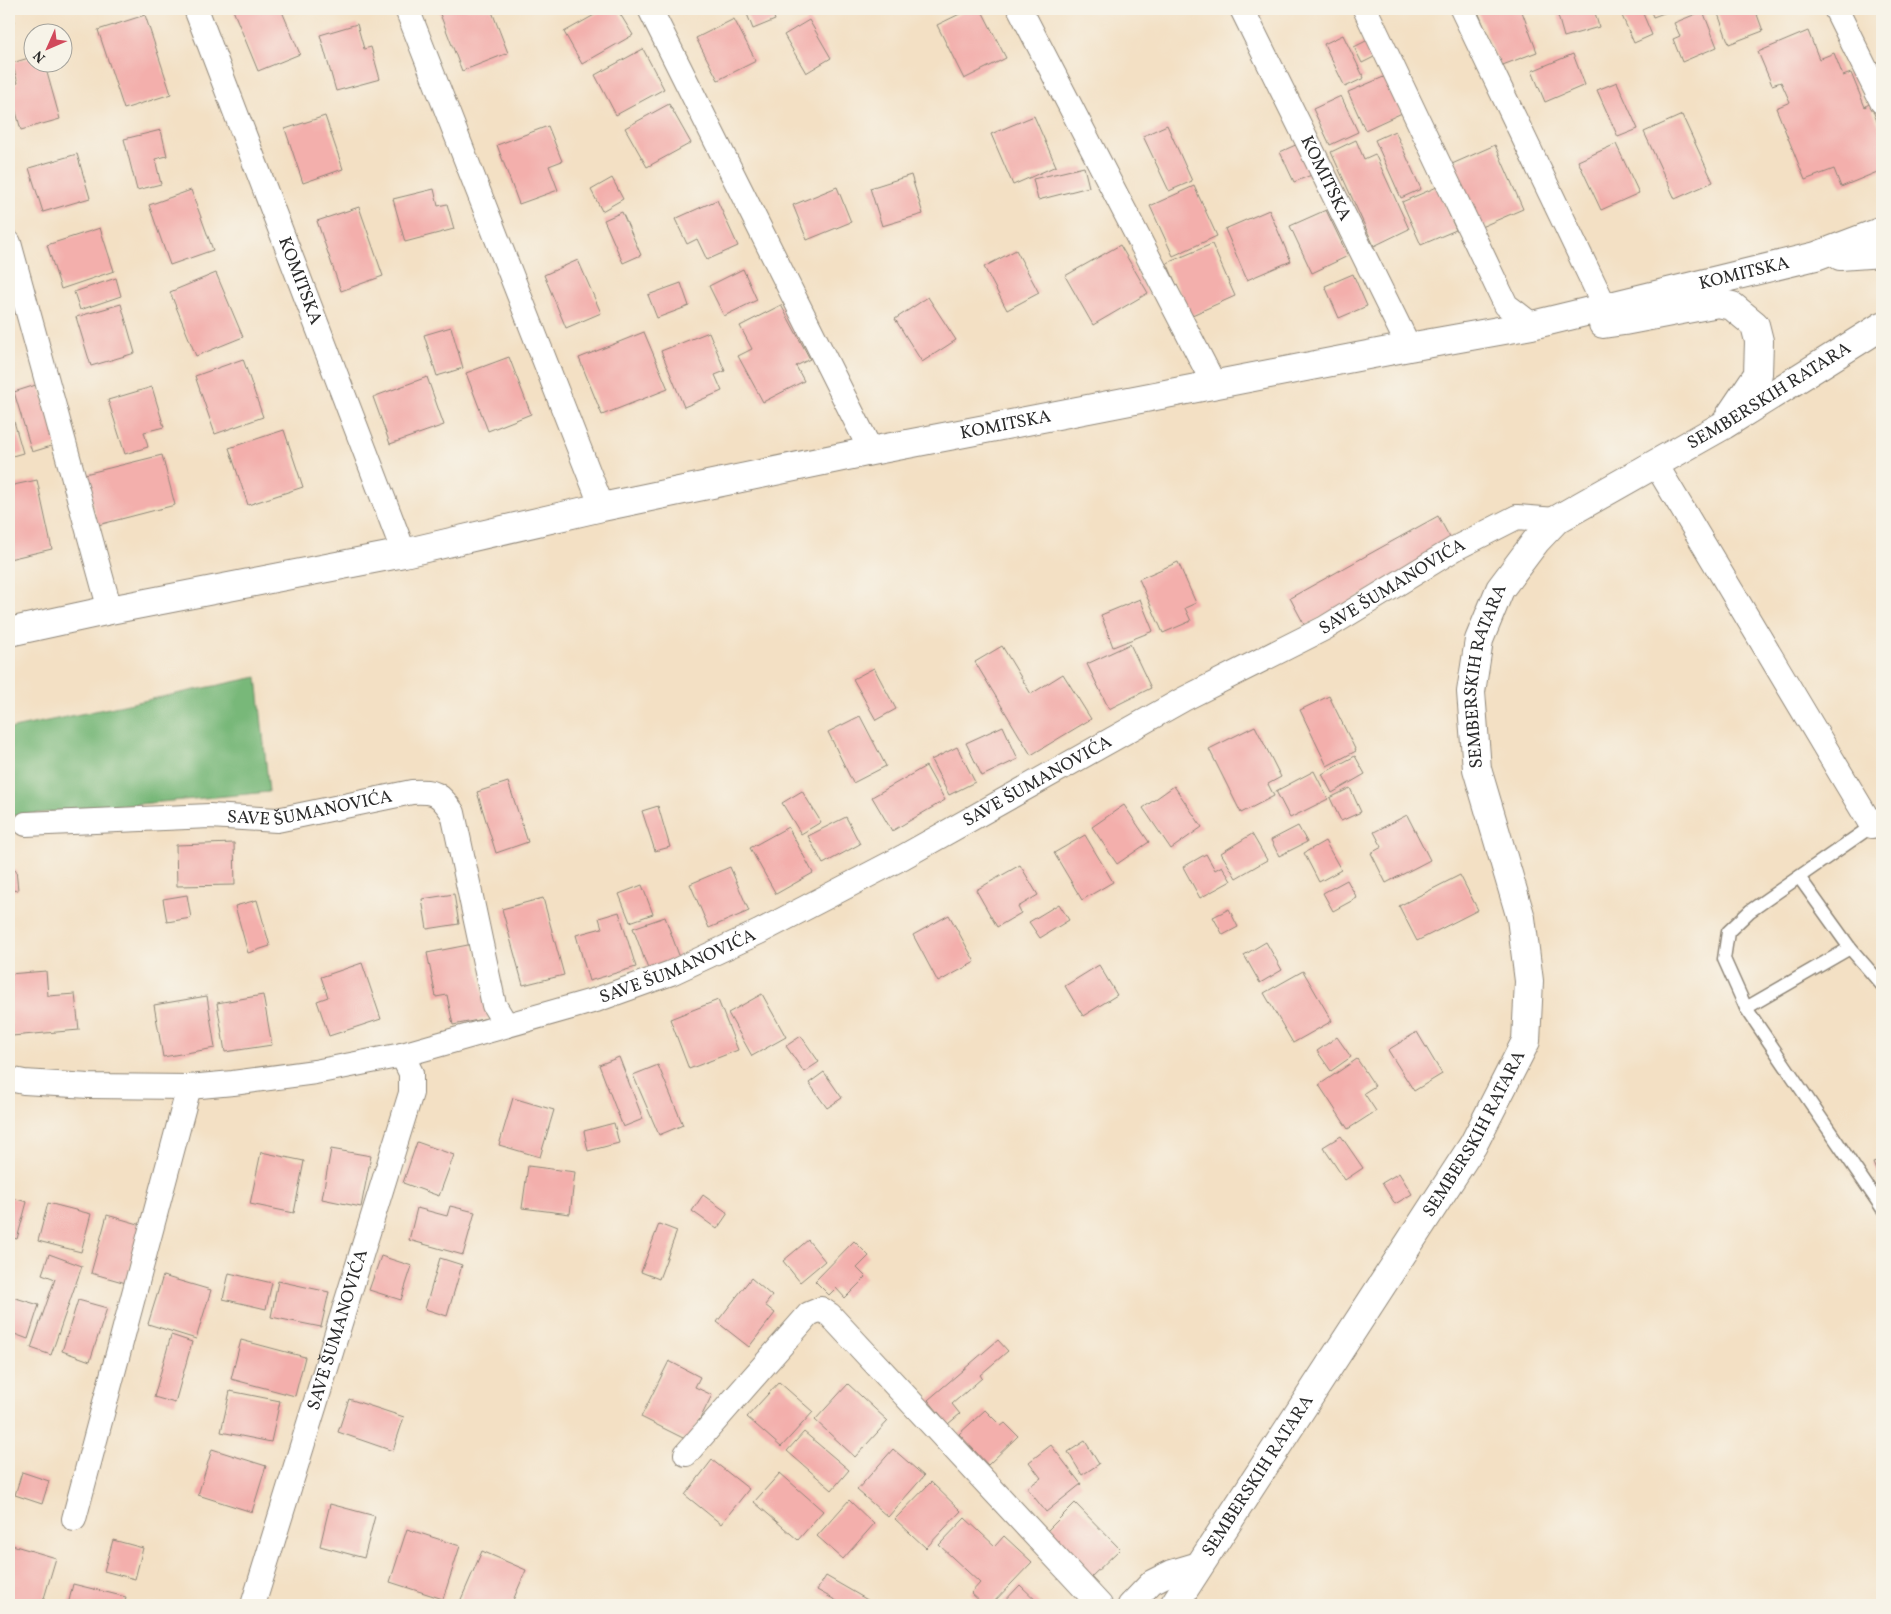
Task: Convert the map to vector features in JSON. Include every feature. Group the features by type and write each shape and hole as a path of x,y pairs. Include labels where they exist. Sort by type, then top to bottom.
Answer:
{"main road":[{"name":"KOMITSKA","path":"9,632 110,610 404,553 602,507 871,451 1532,325 1816,256 1882,231"},
{"path":"1816,256 1854,256 1882,252"},
{"path":"1532,325 1581,326 1624,321 1718,303 1732,306 1755,325 1759,341 1758,374 1724,424"},
{"name":"SEMBERSKIH RATARA","path":"1202,1562 1473,1145 1526,1041 1529,981 1520,918 1477,769 1471,692 1480,640 1500,589 1536,541 1556,520 1724,424 1882,326"},
{"path":"1174,1605 1202,1562"},
{"path":"1186,1605 1202,1562"}],"street":[{"name":"KOMITSKA","path":"196,9 404,553"},
{"path":"407,9 602,507"},
{"path":"650,9 871,451"},
{"path":"1020,9 1044,59 1215,386"},
{"name":"KOMITSKA","path":"1242,9 1409,347"},
{"path":"1365,9 1506,305 1532,325"},
{"path":"1462,9 1605,307"},
{"path":"1836,9 1882,102"},
{"path":"9,243 110,610"},
{"path":"1655,464 1877,822"},
{"name":"SAVE ŠUMANOVIĆA","path":"9,1079 24,1082 89,1086 189,1087 315,1072 402,1054 596,1000 671,973 759,932 902,857 1184,699 1325,628 1456,548 1516,517 1556,520"},
{"name":"SAVE ŠUMANOVIĆA","path":"26,824 210,816 277,820 412,792 431,791 444,800 453,813 494,1005 506,1025"},
{"name":"SAVE ŠUMANOVIĆA","path":"253,1605 411,1093 411,1073 402,1054"},
{"path":"74,1519 189,1087"},
{"path":"686,1454 809,1314 821,1309 830,1315 1100,1605"},
{"name":"SEMBERSKIH RATARA","path":"1130,1605 1152,1582 1172,1572 1202,1562"}],"lane":[{"path":"1877,822 1750,911 1728,932 1724,959 1746,1008 1882,1208"},
{"path":"1799,877 1850,948 1882,985"},
{"path":"1746,1008 1850,948"}],"green space":[{"path":"257,677 269,792 9,816 9,729"}],"building":[{"path":"9,9 11,9 14,22 9,24"},
{"path":"281,9 300,54 258,71 233,10"},
{"path":"438,9 491,9 508,53 462,71"},
{"path":"605,9 617,9 633,35 582,64 564,32"},
{"path":"745,9 771,9 775,20 753,29"},
{"path":"970,9 981,9 1006,58 964,79 937,25"},
{"path":"1249,9 1275,9 1254,18"},
{"path":"1477,9 1521,9 1537,52 1500,66"},
{"path":"1556,9 1594,9 1599,27 1564,37"},
{"path":"1619,9 1641,9 1652,35 1634,43"},
{"path":"1650,9 1675,9 1653,17"},
{"path":"1724,9 1755,9 1763,31 1729,44 1717,11"},
{"path":"1703,11 1717,47 1682,62 1673,39 1680,36 1674,23"},
{"path":"145,15 171,94 124,109 98,30"},
{"path":"734,19 756,61 718,80 696,38"},
{"path":"809,20 831,58 806,73 784,35"},
{"path":"357,24 364,49 371,47 380,79 336,91 320,35"},
{"path":"1808,31 1819,59 1834,53 1843,76 1851,73 1865,107 1870,103 1882,134 1882,170 1841,187 1834,169 1805,180 1776,108 1790,102 1781,82 1772,85 1758,52"},
{"path":"1343,35 1364,78 1345,87 1324,44"},
{"path":"1370,39 1378,55 1362,63 1354,47"},
{"path":"643,49 664,89 616,115 595,75"},
{"path":"1573,54 1585,85 1545,102 1532,71"},
{"path":"22,60 22,72 47,72 60,119 21,130 9,86 18,83 12,63"},
{"path":"1386,76 1402,113 1365,130 1348,92"},
{"path":"1617,82 1638,129 1618,137 1597,90"},
{"path":"1341,96 1358,132 1330,145 1313,109"},
{"path":"669,104 691,143 647,167 625,128"},
{"path":"1682,115 1713,182 1675,199 1644,132"},
{"path":"325,116 343,169 303,183 285,129"},
{"path":"1034,116 1056,166 1013,185 991,134"},
{"path":"1167,125 1192,181 1169,191 1143,136"},
{"path":"548,126 562,161 549,166 558,190 519,204 497,145"},
{"path":"161,130 167,156 155,159 161,184 137,190 124,139"},
{"path":"1395,131 1421,189 1401,198 1375,140"},
{"path":"1356,140 1364,159 1375,154 1409,229 1374,246 1331,152"},
{"path":"1300,143 1314,174 1294,182 1280,152"},
{"path":"1616,144 1639,193 1601,210 1578,161"},
{"path":"1495,145 1523,209 1481,227 1452,164"},
{"path":"77,154 90,198 43,212 29,168"},
{"path":"1084,167 1089,187 1038,200 1033,179"},
{"path":"911,175 923,214 882,226 870,188"},
{"path":"612,178 623,199 602,211 591,190"},
{"path":"1194,186 1217,236 1173,256 1150,206"},
{"path":"837,187 851,222 807,240 793,205"},
{"path":"1437,187 1456,230 1421,245 1402,202"},
{"path":"434,189 438,206 447,204 454,229 405,242 393,199"},
{"path":"191,190 213,250 170,265 149,205"},
{"path":"717,200 738,246 707,260 697,239 687,244 675,219"},
{"path":"359,207 383,276 341,291 317,221"},
{"path":"1269,210 1291,261 1247,280 1225,229"},
{"path":"1326,210 1348,256 1312,273 1290,226"},
{"path":"622,212 641,255 623,263 604,220"},
{"path":"100,228 114,271 61,289 47,245"},
{"path":"1212,244 1235,296 1190,316 1167,263"},
{"path":"1120,245 1148,293 1093,325 1065,276"},
{"path":"1016,250 1039,293 1007,310 984,267"},
{"path":"578,260 601,313 566,328 544,275"},
{"path":"743,269 757,300 724,316 709,286"},
{"path":"216,273 243,337 196,356 170,292"},
{"path":"1353,274 1367,306 1339,318 1325,286"},
{"path":"116,278 121,296 80,310 74,292"},
{"path":"681,283 689,306 657,318 648,295"},
{"path":"928,297 956,340 922,362 895,319"},
{"path":"121,304 135,353 91,366 76,317"},
{"path":"781,305 810,359 796,366 804,381 763,402 738,356 752,349 740,326"},
{"path":"451,327 463,368 437,376 424,335"},
{"path":"644,332 668,389 602,415 579,358"},
{"path":"709,332 725,371 715,375 722,391 684,407 661,351"},
{"path":"509,357 531,414 488,431 466,373"},
{"path":"243,359 263,417 215,434 195,376"},
{"path":"427,377 444,425 390,444 373,397"},
{"path":"39,384 58,444 32,452 14,392"},
{"path":"152,387 164,427 144,432 148,447 125,454 108,400"},
{"path":"9,404 23,453 9,457"},
{"path":"284,430 303,487 248,505 229,448"},
{"path":"162,455 175,505 98,525 85,474"},
{"path":"37,480 52,549 9,559 9,486"},
{"path":"1438,516 1454,545 1305,626 1290,598"},
{"path":"1178,562 1196,603 1185,608 1191,621 1163,633 1139,579"},
{"path":"1140,599 1153,631 1113,647 1101,615"},
{"path":"1130,644 1151,688 1109,709 1087,664"},
{"path":"1002,646 1031,694 1063,674 1091,719 1031,755 975,662"},
{"path":"874,668 896,709 876,720 853,679"},
{"path":"1329,696 1356,751 1327,766 1300,710"},
{"path":"860,716 886,766 853,783 828,732"},
{"path":"1003,726 1018,759 982,776 966,743"},
{"path":"1255,726 1281,777 1268,784 1274,796 1241,813 1209,749"},
{"path":"957,747 975,782 949,795 931,760"},
{"path":"1355,756 1365,774 1332,793 1322,774"},
{"path":"926,766 945,800 892,831 872,797"},
{"path":"1314,771 1328,799 1290,818 1276,791"},
{"path":"508,782 528,842 496,853 477,792"},
{"path":"1174,786 1202,827 1171,849 1143,808"},
{"path":"1350,788 1361,812 1341,821 1330,798"},
{"path":"802,791 821,822 801,834 782,803"},
{"path":"1124,805 1149,842 1117,864 1092,827"},
{"path":"658,806 670,847 655,851 642,811"},
{"path":"1407,815 1430,860 1386,883 1371,853 1382,847 1374,832"},
{"path":"846,817 860,844 823,864 808,836"},
{"path":"1298,826 1307,842 1279,856 1271,840"},
{"path":"788,827 813,873 776,894 750,848"},
{"path":"1252,834 1267,860 1236,878 1221,853"},
{"path":"1085,835 1113,882 1082,900 1054,853"},
{"path":"1325,841 1341,870 1319,882 1304,853"},
{"path":"234,843 235,885 177,886 176,845"},
{"path":"1206,854 1215,870 1222,866 1231,881 1200,898 1183,867"},
{"path":"1020,865 1038,895 1018,907 1021,913 997,927 976,890"},
{"path":"730,867 749,911 709,928 690,884"},
{"path":"16,870 18,890 9,891 9,871"},
{"path":"1460,875 1478,910 1417,941 1399,906"},
{"path":"1347,880 1357,898 1333,911 1323,893"},
{"path":"642,885 653,914 630,922 619,894"},
{"path":"454,894 459,924 427,929 422,899"},
{"path":"187,895 191,918 167,922 163,899"},
{"path":"543,898 564,975 523,985 502,909"},
{"path":"257,900 270,946 248,953 235,906"},
{"path":"1059,904 1069,920 1040,938 1029,922"},
{"path":"1229,909 1238,927 1223,935 1213,917"},
{"path":"619,912 636,967 589,981 576,935 602,928 599,918"},
{"path":"949,915 975,962 938,982 913,935"},
{"path":"665,917 680,958 648,969 633,928"},
{"path":"1266,942 1282,970 1260,983 1244,955"},
{"path":"473,944 488,1018 453,1025 447,995 436,997 427,953"},
{"path":"362,963 381,1019 329,1036 317,1001 328,997 321,977"},
{"path":"1099,965 1117,995 1083,1016 1065,986"},
{"path":"46,971 48,996 75,994 79,1030 12,1036 9,974"},
{"path":"1303,971 1332,1021 1293,1043 1264,993"},
{"path":"762,994 786,1037 752,1056 728,1013"},
{"path":"263,995 272,1045 225,1052 217,1003"},
{"path":"207,996 215,1048 163,1057 154,1005"},
{"path":"718,1000 738,1050 689,1069 670,1019"},
{"path":"1417,1032 1442,1074 1414,1091 1388,1050"},
{"path":"801,1036 819,1062 804,1072 786,1046"},
{"path":"1337,1037 1351,1057 1331,1071 1317,1051"},
{"path":"619,1057 643,1119 623,1127 599,1065"},
{"path":"1357,1059 1375,1086 1364,1093 1376,1111 1348,1129 1319,1085"},
{"path":"658,1065 683,1125 659,1135 633,1075"},
{"path":"824,1072 842,1098 827,1108 809,1083"},
{"path":"513,1098 554,1110 540,1157 499,1145"},
{"path":"614,1123 619,1143 588,1151 584,1131"},
{"path":"1341,1136 1363,1168 1345,1180 1323,1147"},
{"path":"417,1142 454,1155 439,1196 403,1183"},
{"path":"331,1149 371,1156 361,1207 322,1199"},
{"path":"261,1152 304,1161 294,1213 250,1204"},
{"path":"1882,1160 1882,1185 1873,1163"},
{"path":"528,1166 575,1172 570,1214 522,1208"},
{"path":"1399,1173 1412,1194 1395,1204 1382,1183"},
{"path":"703,1195 728,1213 717,1229 692,1211"},
{"path":"9,1197 27,1202 17,1239 9,1237"},
{"path":"48,1203 91,1214 81,1252 38,1241"},
{"path":"450,1206 475,1212 463,1255 409,1240 417,1208 447,1216"},
{"path":"107,1215 142,1225 126,1283 91,1273"},
{"path":"659,1224 677,1231 659,1279 641,1272"},
{"path":"808,1240 825,1261 800,1282 783,1261"},
{"path":"854,1241 869,1256 857,1268 866,1277 845,1298 836,1288 829,1295 815,1281"},
{"path":"49,1254 82,1266 51,1355 31,1348 55,1279 42,1274"},
{"path":"381,1256 412,1266 401,1300 369,1290"},
{"path":"440,1258 462,1265 447,1316 425,1309"},
{"path":"229,1273 272,1283 266,1309 223,1299"},
{"path":"163,1276 211,1290 196,1339 148,1324"},
{"path":"751,1278 772,1296 765,1305 775,1313 749,1347 717,1322"},
{"path":"278,1281 329,1292 321,1327 271,1317"},
{"path":"9,1296 39,1305 28,1339 9,1332"},
{"path":"78,1300 107,1308 90,1361 62,1351"},
{"path":"171,1335 192,1342 175,1403 154,1397"},
{"path":"241,1340 305,1357 295,1396 231,1379"},
{"path":"998,1340 1008,1351 980,1375 982,1378 952,1404 960,1414 948,1424 928,1400"},
{"path":"669,1361 700,1377 695,1387 712,1395 689,1441 641,1417"},
{"path":"779,1382 813,1412 781,1447 747,1417"},
{"path":"848,1384 888,1421 855,1457 815,1420"},
{"path":"230,1391 280,1401 271,1442 221,1432"},
{"path":"349,1399 404,1417 393,1451 338,1432"},
{"path":"985,1410 1001,1426 1005,1423 1018,1436 988,1465 959,1434"},
{"path":"804,1432 849,1470 832,1490 787,1451"},
{"path":"1085,1441 1099,1464 1082,1475 1068,1452"},
{"path":"1051,1445 1081,1484 1046,1512 1027,1488 1041,1478 1029,1462"},
{"path":"212,1449 266,1466 252,1512 198,1495"},
{"path":"893,1449 924,1476 888,1517 857,1490"},
{"path":"712,1460 749,1489 721,1524 685,1495"},
{"path":"22,1472 49,1481 42,1504 15,1495"},
{"path":"780,1473 823,1511 798,1540 754,1502"},
{"path":"931,1482 961,1511 926,1548 895,1519"},
{"path":"849,1500 874,1524 843,1559 817,1536"},
{"path":"1075,1503 1120,1549 1090,1578 1045,1533"},
{"path":"330,1504 375,1516 364,1558 320,1546"},
{"path":"965,1518 995,1546 1004,1536 1032,1562 991,1605 984,1605 971,1593 980,1583 939,1545"},
{"path":"407,1529 460,1546 443,1599 390,1582"},
{"path":"113,1540 143,1548 135,1579 104,1571"},
{"path":"12,1545 56,1558 42,1605 9,1605 9,1555"},
{"path":"482,1551 526,1570 511,1605 459,1604"},
{"path":"826,1576 871,1602 868,1605 844,1605 817,1590"},
{"path":"73,1584 126,1597 124,1605 68,1605"},
{"path":"1020,1585 1041,1605 1001,1605"}]}
